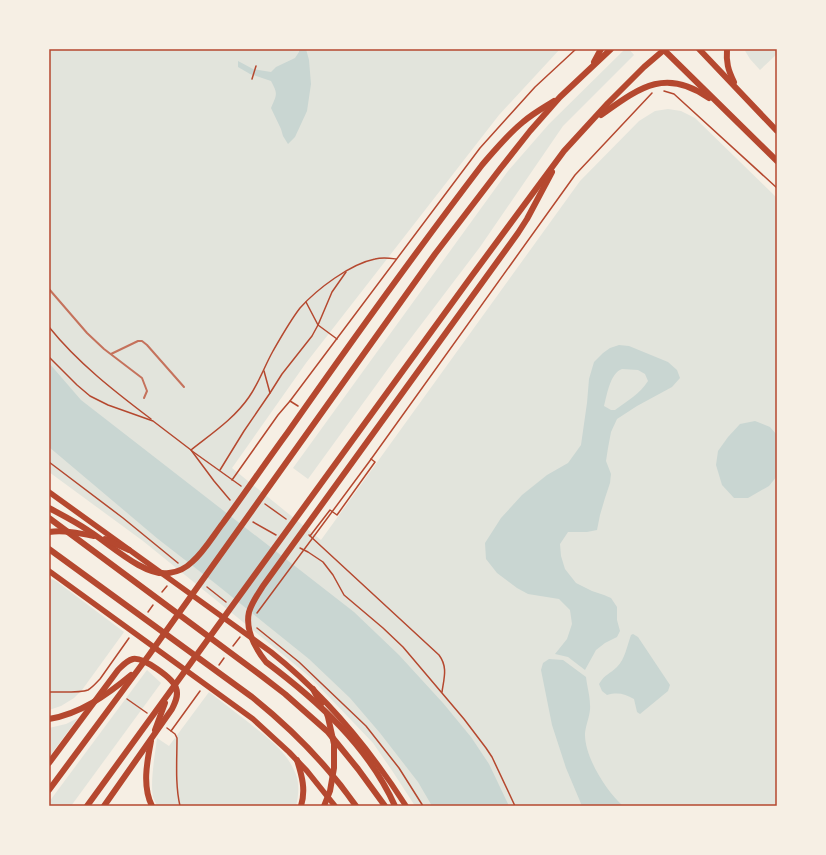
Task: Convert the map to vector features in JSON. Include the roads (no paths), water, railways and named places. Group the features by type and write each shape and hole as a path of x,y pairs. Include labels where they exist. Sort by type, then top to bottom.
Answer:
{"main road":[{"path":"592,66 601,49"},
{"path":"49,790 149,655 435,254 526,136 560,97 611,49"},
{"path":"87,806 564,151 588,124 664,49 777,161"},
{"path":"699,49 777,131"},
{"path":"727,49 729,72 736,87"},
{"path":"588,124 634,92 644,87 666,82 678,84 701,92 724,108"},
{"path":"49,508 89,531 143,568 158,574 167,574 177,572 185,568 203,550 355,336 486,161 503,140 524,121 560,97"},
{"path":"395,806 388,791 372,765 352,738 312,698 266,662 256,647 250,634 248,626 249,612 258,595 298,538 518,233 564,151"},
{"path":"49,492 290,667 336,713 370,754 406,806"},
{"path":"49,518 263,676 291,699 328,732 385,806"},
{"path":"49,532 67,532 95,536 113,542 129,550"},
{"path":"49,549 268,709 310,749 328,769 356,806"},
{"path":"49,571 234,705 289,752 307,771 335,806"},
{"path":"49,719 58,718 71,713 100,698 118,686 134,672 149,655"},
{"path":"49,763 122,665 134,659 140,659 150,664 168,677 176,687 177,693 172,709 104,806"},
{"path":"152,806 147,789 146,774 151,741 163,707 178,680"},
{"path":"313,689 328,717 334,744 334,768 330,791 324,806"},
{"path":"297,760 303,782 304,793 301,806"}],"lane":[{"path":"49,289 87,333 142,378 147,391 144,398"},
{"path":"111,354 138,341 142,341 184,387"}]}
